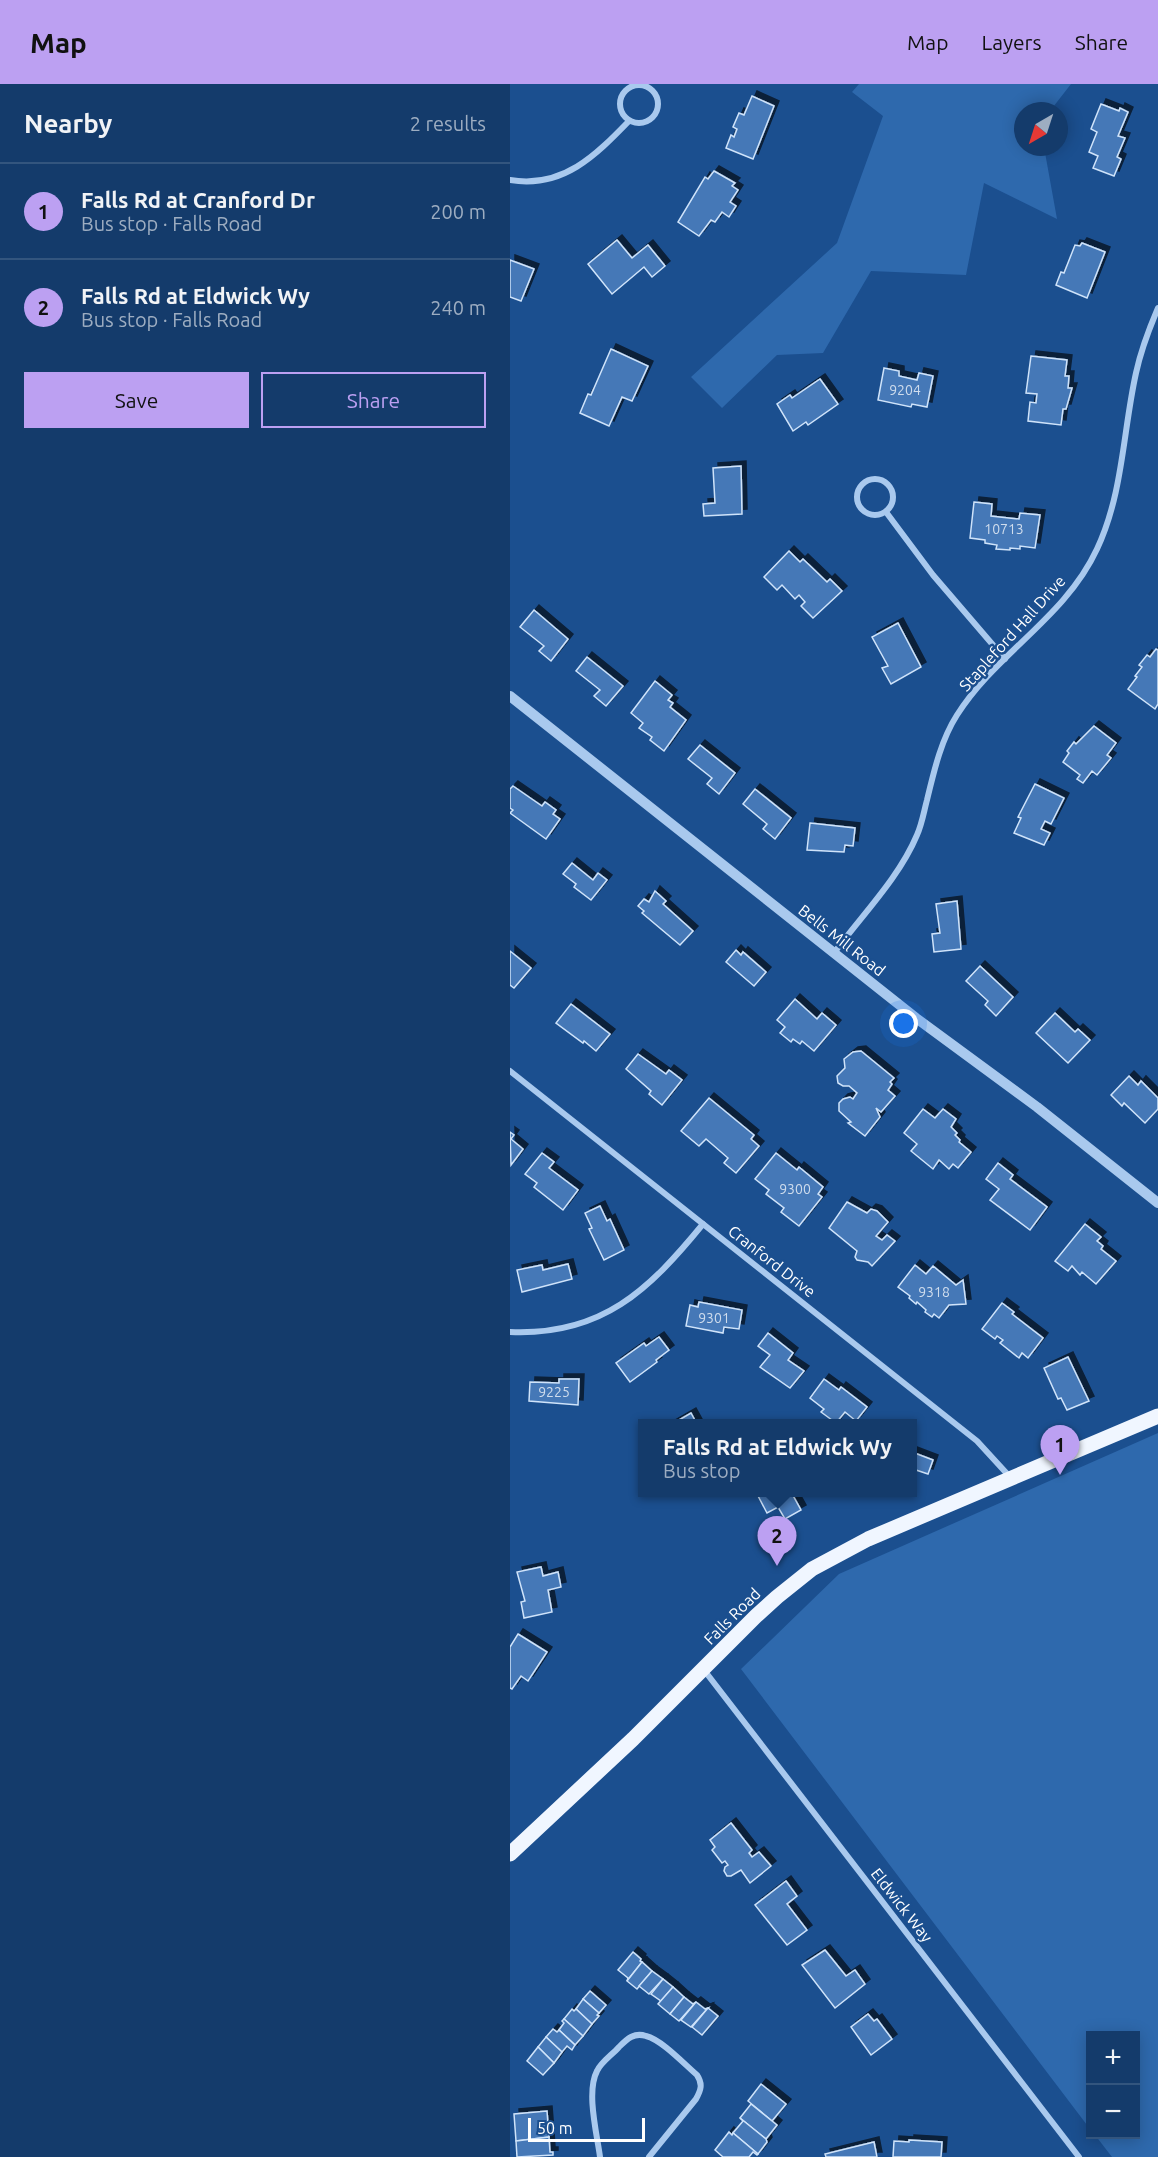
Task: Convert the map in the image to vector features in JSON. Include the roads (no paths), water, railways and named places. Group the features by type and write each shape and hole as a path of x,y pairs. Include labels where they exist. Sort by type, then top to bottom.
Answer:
{"main road":[{"name":"Falls Road","path":"510,1854 633,1739 777,1597 812,1569 868,1539 1158,1416"}],"street":[{"path":"635,85 648,88 657,98 657,111 649,121 642,123 630,121 621,111 620,104 624,92 635,85"},
{"path":"510,180 545,179 572,171 596,155 630,121"},
{"name":"Stapleford Hall Drive","path":"834,952 908,855 919,832 935,766 958,715 981,684 1059,606 1097,549 1109,519 1116,489 1136,372 1158,308"},
{"path":"879,479 890,487 893,500 886,512 874,516 867,514 858,505 857,492 865,481 879,479"},
{"path":"886,512 933,575 1005,660"},
{"name":"Bells Mill Road","path":"510,696 966,1056 1120,1171 1158,1203"},
{"name":"Cranford Drive","path":"510,1071 977,1441 1011,1479"},
{"path":"510,1332 578,1324 613,1309 634,1297 652,1281 675,1259 703,1224"},
{"name":"Eldwick Way","path":"704,1670 1079,2157"},
{"path":"600,2157 592,2093 593,2080 598,2069 627,2039 636,2035 648,2036 661,2045 701,2081 701,2091 696,2099 649,2157"}],"place":[{"name":"Falls Rd at Cranford Dr","path":"1060,1475"},
{"name":"Falls Rd at Eldwick Wy","path":"777,1566"}]}
